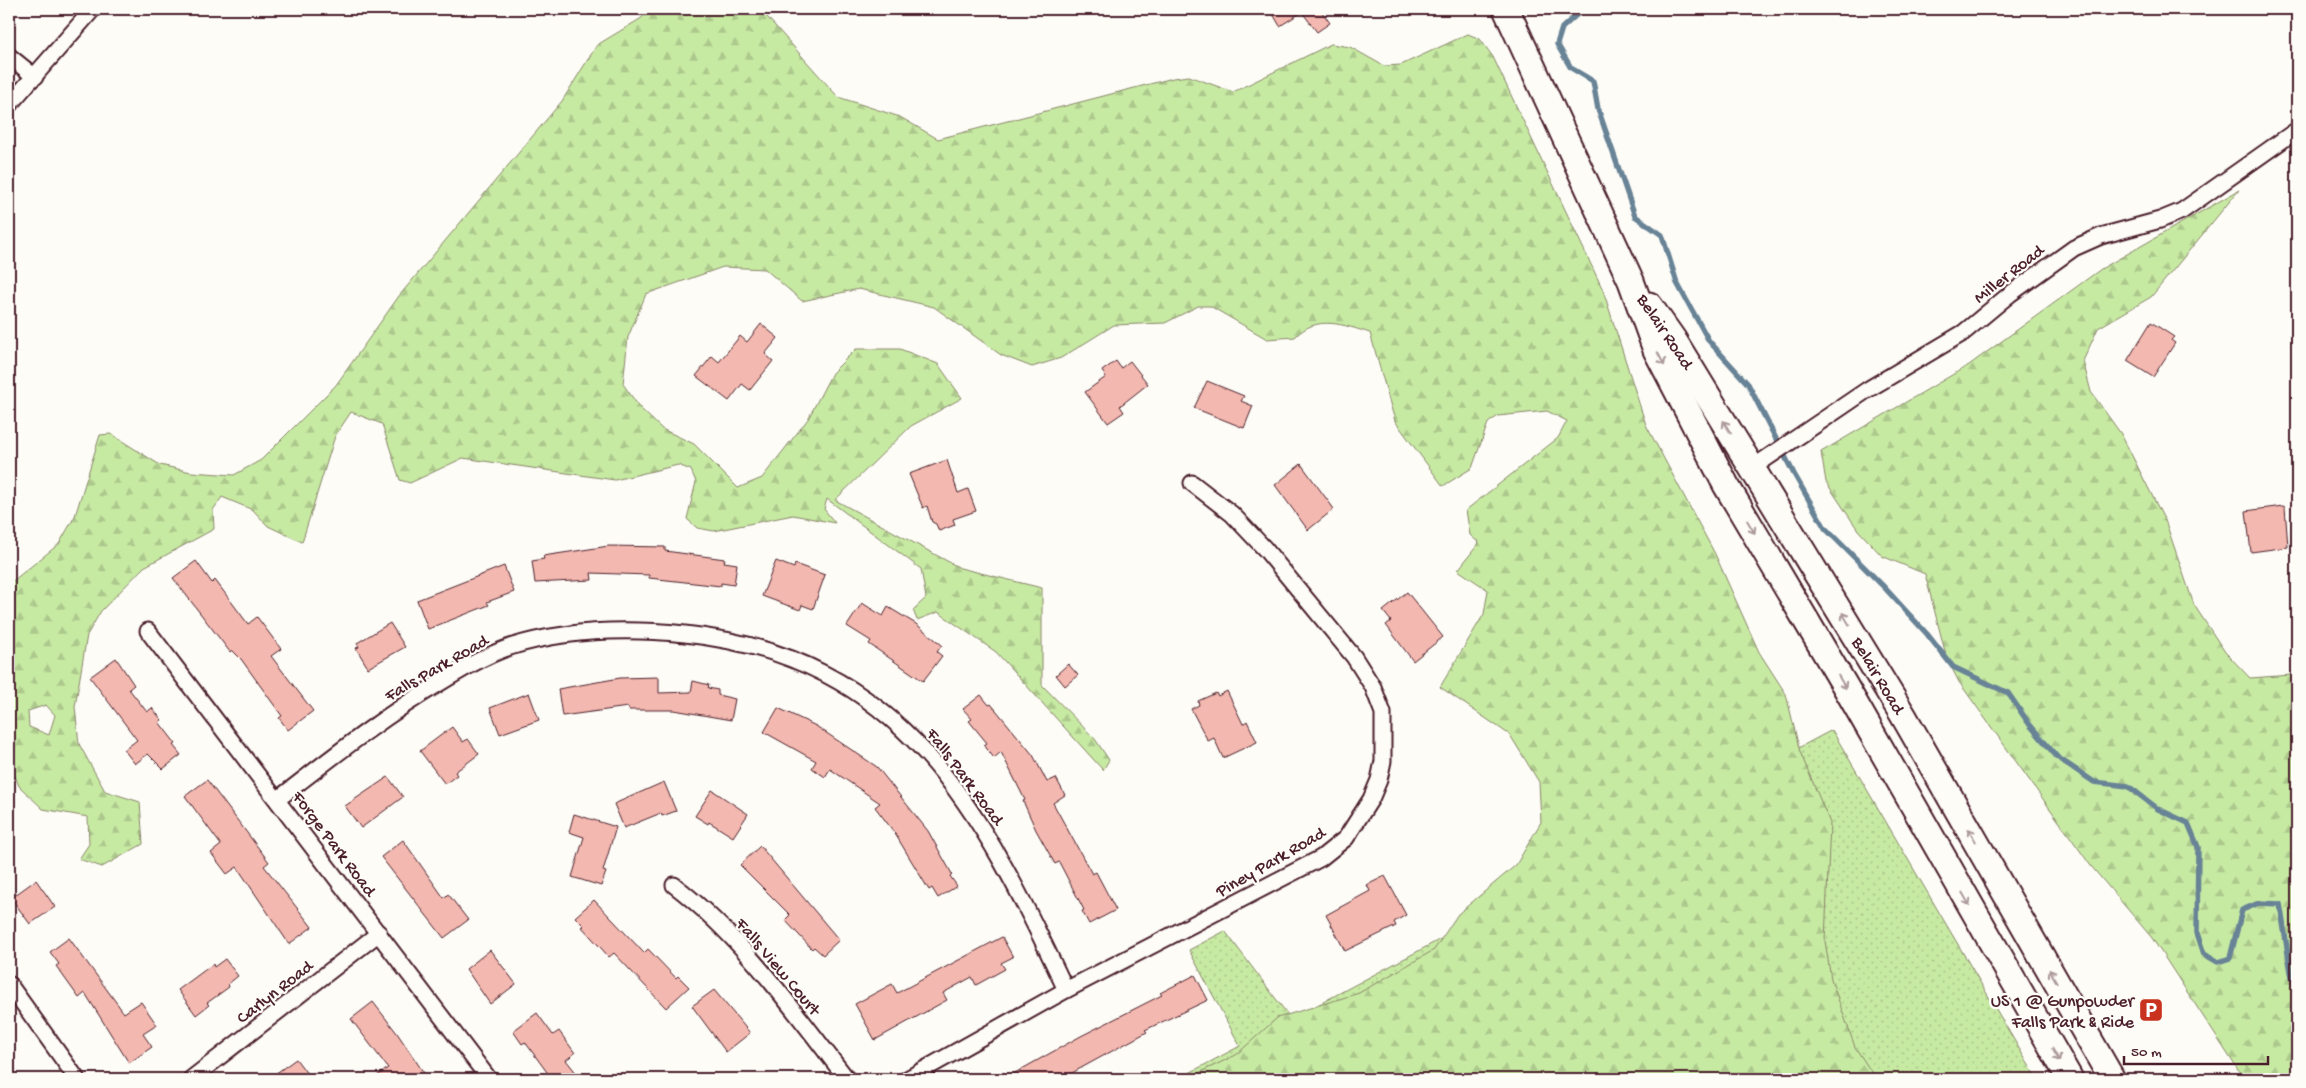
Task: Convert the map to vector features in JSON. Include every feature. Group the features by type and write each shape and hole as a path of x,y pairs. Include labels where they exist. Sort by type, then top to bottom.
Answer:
{"highway":[{"name":"Belair Road","path":"1506,9 1632,281 1656,350 1726,485 1845,686 2070,1079"},
{"name":"Belair Road","path":"1632,281 1673,339 1803,548 1903,715 2112,1079"},
{"path":"1726,485 1752,468"}],"street":[{"path":"9,105 93,9"},
{"path":"9,56 34,77"},
{"name":"Miller Road","path":"1752,468 1867,390 1963,333 2024,283 2074,248 2101,236 2160,220 2182,211 2297,130"},
{"name":"Piney Park Road","path":"907,1079 1066,990 1321,858 1346,838 1371,799 1379,780 1383,761 1383,712 1373,687 1354,657 1265,549 1232,514 1192,483"},
{"name":"Falls Park Road","path":"278,800 403,705 472,664 509,648 549,637 594,631 646,630 701,636 742,644 782,655 848,687 913,736 942,770 989,837 1028,909 1066,990"},
{"name":"Forge Park Road","path":"148,631 489,1079"},
{"name":"Falls View Court","path":"674,885 698,903 754,962 847,1079"},
{"name":"Carlyn Road","path":"191,1079 379,933"},
{"path":"9,984 77,1079"}],"green space":[{"path":"652,9 760,9 838,97 900,117 938,139 1173,78 1189,76 1233,92 1331,44 1350,47 1384,66 1401,65 1468,34 1480,39 1493,57 1603,290 1646,425 1715,554 1759,652 1786,694 1800,752 1830,823 1825,941 1831,979 1855,1047 1876,1079 1186,1079 1236,1055 1277,1018 1359,993 1434,950 1458,914 1516,865 1541,822 1539,782 1510,735 1440,687 1484,614 1488,590 1458,570 1479,543 1470,535 1466,510 1558,438 1567,421 1547,411 1498,416 1488,423 1472,468 1443,486 1395,421 1370,333 1331,323 1312,326 1303,330 1295,337 1267,339 1210,306 1198,306 1165,323 1114,325 1061,358 1032,367 1001,355 934,307 859,289 802,301 765,269 723,267 646,294 628,337 623,384 640,408 662,429 694,444 738,488 762,478 808,419 832,373 856,349 900,349 938,364 962,398 911,426 835,500 960,568 1042,588 1042,685 1095,739 1109,760 1103,770 996,652 938,612 917,620 913,610 926,598 921,569 827,499 824,509 835,523 793,515 714,531 697,528 687,519 696,482 691,470 678,465 615,480 463,458 410,483 400,480 382,424 351,412 335,436 302,542 268,526 253,510 222,497 213,510 214,529 144,567 101,611 87,635 75,707 79,744 105,791 140,802 143,844 102,867 79,859 89,844 88,817 43,809 19,786 9,761 9,584 59,544 75,516 100,435 111,434 160,465 191,472 234,475 261,460 336,385 399,296 562,101 597,45 640,19","holes":["46,705 55,715 49,735 29,727 28,711"]},
{"path":"2239,190 2151,297 2098,328 2083,361 2091,392 2121,434 2166,523 2194,605 2225,652 2250,678 2291,675 2297,672 2297,1079 2244,1079 2152,938 2091,866 1959,682 1947,659 1925,574 1882,556 1858,530 1826,482 1821,452 1969,365 2101,269"},
{"path":"1832,730 2037,1079 1178,1079 1240,1046 1189,950 1225,931 1291,1019"}],"building":[{"path":"1270,9 1320,9 1330,23 1317,32 1302,12 1280,26"},
{"path":"2151,322 2174,337 2171,340 2175,343 2153,377 2127,361"},
{"path":"761,324 778,338 765,354 773,361 750,390 742,384 729,401 696,376 712,356 719,362 740,336 747,342"},
{"path":"1116,361 1121,368 1130,361 1148,384 1120,406 1124,412 1108,423 1085,392 1106,377 1102,371"},
{"path":"1207,381 1244,396 1241,401 1253,406 1244,428 1194,408"},
{"path":"947,460 958,493 968,489 976,511 953,519 955,525 939,531 936,524 932,522 927,506 923,508 909,474"},
{"path":"1301,464 1334,509 1308,530 1275,485"},
{"path":"2285,507 2288,547 2251,552 2246,511"},
{"path":"609,546 665,547 665,551 725,559 724,562 737,564 734,585 721,583 721,586 649,578 649,575 591,573 592,580 535,583 532,561 544,559 543,556"},
{"path":"196,561 212,583 215,580 248,624 257,617 281,649 271,656 313,711 288,730 279,718 282,716 241,659 232,650 230,652 173,578"},
{"path":"776,561 794,568 795,564 825,575 813,609 802,605 800,610 762,596"},
{"path":"504,566 514,592 487,602 489,605 428,629 417,600"},
{"path":"1407,592 1443,637 1413,661 1386,625 1391,621 1383,611"},
{"path":"862,603 883,616 888,607 916,624 942,645 937,652 942,656 923,681 869,644 871,641 847,626"},
{"path":"390,623 405,647 368,668 356,648 359,647 357,643"},
{"path":"116,658 134,685 129,689 147,712 152,708 162,720 159,722 176,744 173,745 181,755 163,769 148,754 135,764 124,750 137,740 90,677"},
{"path":"1068,664 1078,675 1065,686 1056,675"},
{"path":"659,677 659,693 691,692 693,681 709,685 708,688 718,690 718,695 735,699 731,720 674,710 629,710 628,707 562,716 558,689 620,678"},
{"path":"1227,691 1243,724 1247,721 1257,742 1223,758 1214,738 1208,741 1191,709 1199,705 1198,701 1216,693 1218,696"},
{"path":"529,693 539,720 500,734 490,708"},
{"path":"981,695 989,705 991,704 1033,755 1047,782 1056,778 1065,795 1053,803 1092,874 1096,872 1116,910 1089,924 1082,911 1084,910 1059,862 1055,864 1036,830 1023,801 1025,800 1001,752 994,758 984,745 987,743 969,721 972,719 963,709"},
{"path":"778,708 816,726 877,767 928,831 952,874 950,876 957,886 938,898 932,888 929,890 894,832 875,807 880,803 830,769 825,777 812,768 816,761 764,732"},
{"path":"452,727 463,742 468,739 479,754 455,772 457,775 445,784 420,751"},
{"path":"388,777 403,797 361,828 345,806"},
{"path":"207,780 269,862 264,866 312,927 289,944 237,867 227,874 211,853 221,845 185,796"},
{"path":"664,782 676,811 662,816 661,813 624,828 614,804"},
{"path":"712,790 748,814 733,837 709,822 708,824 695,816"},
{"path":"574,814 616,827 603,871 606,872 601,886 572,877 584,837 569,832"},
{"path":"403,840 444,898 448,894 468,920 444,938 381,857"},
{"path":"760,846 839,940 823,955 814,947 812,949 785,920 790,915 740,865"},
{"path":"1385,876 1406,915 1394,922 1396,926 1345,951 1326,915 1370,891 1367,885"},
{"path":"36,880 55,907 30,924 11,898"},
{"path":"594,900 644,953 648,949 676,978 678,976 689,987 666,1008 614,953 609,957 575,917"},
{"path":"1002,937 1013,957 1001,963 1005,969 976,985 972,977 943,993 947,1000 875,1040 855,1004 892,984 897,993"},
{"path":"69,938 124,1013 141,1002 157,1025 143,1034 152,1047 129,1063 85,993 79,998 56,966 59,964 50,952"},
{"path":"490,950 516,984 490,1004 466,969"},
{"path":"225,959 238,976 228,984 229,987 207,1003 209,1005 196,1015 178,990 213,964 214,967"},
{"path":"1195,975 1208,1000 1145,1030 1147,1032 1061,1079 1004,1079 1081,1036 1162,995 1160,993"},
{"path":"714,990 750,1033 726,1052 692,1006"},
{"path":"373,1002 397,1033 428,1079 373,1079 388,1068 351,1019"},
{"path":"537,1013 553,1035 559,1031 575,1053 566,1060 581,1079 552,1079 525,1042 522,1044 513,1031"},
{"path":"296,1059 311,1079 268,1079"}],"waterway":[{"path":"1583,9 1562,28 1557,44 1571,68 1593,81 1598,109 1635,216 1662,235 1677,283 1709,341 1748,384 1794,474 1825,528 1884,587 1927,634 1953,667 2008,693 2030,725 2057,757 2094,782 2128,786 2158,809 2188,823 2198,847 2197,933 2204,954 2218,962 2230,958 2242,910 2259,903 2280,904 2291,972 2297,994"}],"place":[{"name":"US 1 @ Gunpowder Falls Park & Ride","path":"2151,1010"}]}
